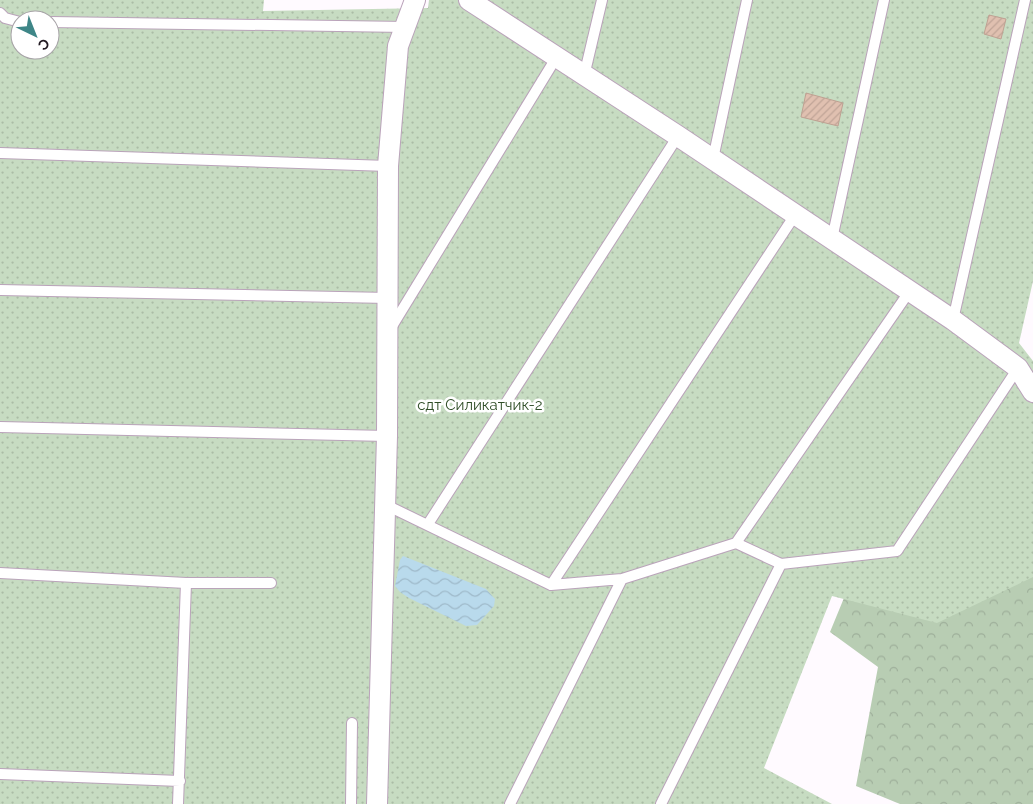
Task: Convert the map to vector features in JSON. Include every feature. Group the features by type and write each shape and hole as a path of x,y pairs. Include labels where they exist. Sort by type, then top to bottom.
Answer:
{"street":[{"path":"377,804 387,436 388,166 398,46 415,0"},
{"path":"469,0 713,159 953,320 1018,368 1033,392"}],"lane":[{"path":"584,76 602,0"},
{"path":"713,159 747,0"},
{"path":"832,239 884,0"},
{"path":"953,320 1025,0"},
{"path":"60,22 406,28"},
{"path":"388,333 556,58"},
{"path":"428,524 678,136"},
{"path":"0,153 388,166"},
{"path":"551,585 794,215"},
{"path":"0,290 388,298"},
{"path":"384,504 551,585 622,579 736,543 909,292"},
{"path":"736,543 781,564 898,551 1018,368"},
{"path":"0,427 387,436"},
{"path":"661,804 781,564"},
{"path":"0,573 186,583 270,583"},
{"path":"510,804 622,579"},
{"path":"178,804 186,583"},
{"path":"350,804 352,723"},
{"path":"0,774 180,781"}],"green space":[{"name":"сдт Силикатчик-2","path":"0,0 264,0 263,11 428,8 429,0 1033,0 1033,281 1019,343 1033,361 1033,577 937,623 832,596 764,768 832,804 0,804"},
{"path":"860,559 1033,574 1033,804 900,804 856,786 878,667 830,632"}],"water":[{"path":"403,556 486,589 495,599 494,606 477,625 466,626 409,598 395,586 400,560"}],"building":[{"path":"989,15 1006,19 1001,39 984,34"},
{"path":"806,93 843,103 838,126 801,117"}]}
